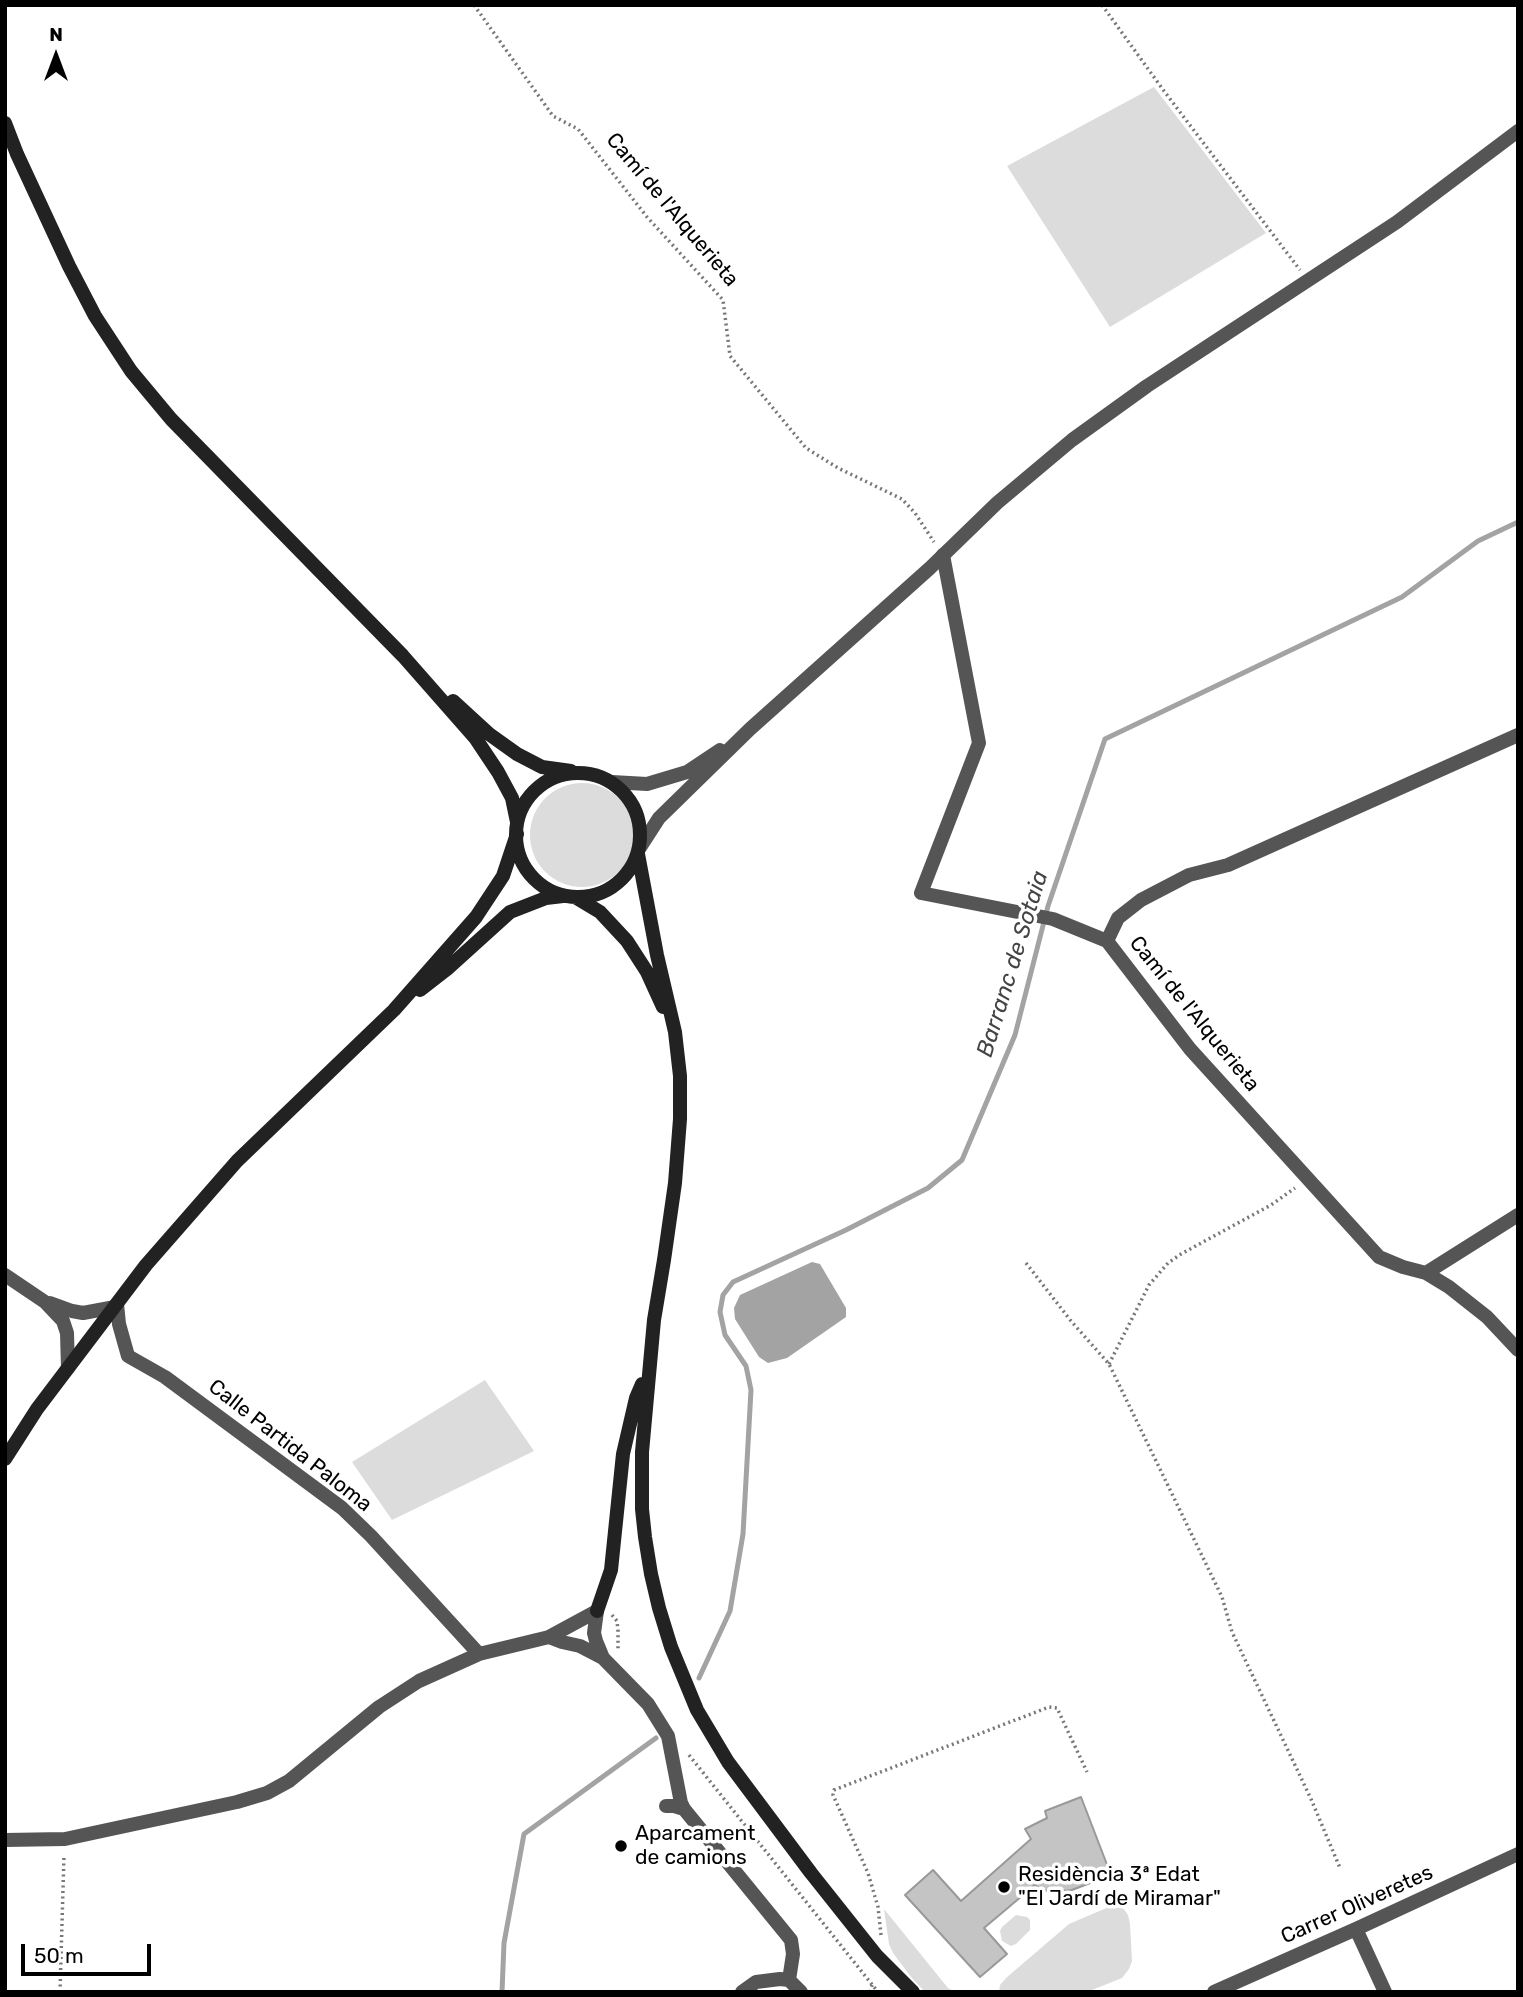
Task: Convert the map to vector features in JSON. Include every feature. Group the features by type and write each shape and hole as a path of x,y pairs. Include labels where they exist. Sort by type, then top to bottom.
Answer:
{"main road":[{"path":"5,123 69,266 95,316 131,371 171,419 403,656 476,739 512,798 517,828 516,843 524,865 542,886 600,912 628,941 647,972 675,1032"},
{"path":"403,656 489,734 517,754 542,767 579,773"},
{"path":"5,1459 37,1409 146,1265 237,1161 394,1010 476,917 503,876 521,809 538,787 557,776 579,773 589,773 612,782 631,801 640,827 638,852 654,943 675,1032 680,1076 675,1183 654,1320 642,1452 642,1509 651,1574 659,1608 671,1647 697,1710 728,1762 875,1955 897,1992"},
{"path":"394,1010 447,969 510,912 546,898 584,897 608,890 626,875 638,852"},
{"path":"597,1611 611,1570 623,1454 636,1398 649,1370"},
{"path":"875,1955 913,1992"}],"street":[{"path":"638,852 659,818 750,729 997,503 1072,440 1147,386 1397,222 1518,131"},
{"name":"Camí de l'Alquerieta","path":"943,555 979,743 920,893 1053,919 1107,941 1190,1049 1379,1257 1426,1273 1471,1304 1518,1350"},
{"path":"612,782 647,784 687,772 750,729"},
{"path":"1107,941 1118,918 1141,900 1189,875 1228,865 1518,735"},
{"path":"1426,1273 1518,1215"},
{"path":"5,1275 45,1302 63,1321 67,1333 68,1368"},
{"path":"45,1302 83,1313 116,1305"},
{"name":"Calle Partida Paloma","path":"116,1305 128,1356 165,1377 342,1508 479,1654"},
{"path":"5,1840 65,1839 237,1802 267,1793 299,1774 364,1718 430,1676 479,1654 549,1637 597,1611"},
{"path":"597,1611 594,1633 603,1658"},
{"path":"549,1637 580,1646 603,1658 648,1703 668,1736 684,1809 788,1935 793,1946 789,1980"},
{"path":"666,1806 684,1809"},
{"name":"Carrer Oliveretes","path":"1213,1992 1518,1854"},
{"path":"1356,1929 1385,1992"},
{"path":"742,1992 757,1982 780,1979 789,1980 801,1992"}],"path":[{"name":"Camí de l'Alquerieta","path":"474,5 553,116 578,129 647,217 723,300 730,356 806,448 838,468 902,499 915,513 943,555"},
{"path":"1102,5 1309,281"},
{"path":"1110,1364 1149,1285 1168,1263 1271,1205 1307,1177"},
{"path":"1026,1263 1071,1321 1110,1364 1222,1597 1232,1632 1340,1868"},
{"path":"597,1611 611,1614 617,1621 617,1649 620,1656"},
{"path":"875,1955 881,1935 878,1907 868,1873 834,1790 1049,1707 1057,1708 1087,1772"},
{"path":"685,1749 878,1992"},
{"path":"60,1992 65,1839"},
{"path":"870,1992 873,1984"}],"shaded area":[{"path":"1154,87 1266,233 1110,327 1007,166"},
{"path":"582,783 602,787 619,798 630,815 634,835 630,855 619,872 602,883 582,887 562,883 545,872 534,855 530,835 534,815 545,798 562,787"},
{"path":"812,1262 820,1264 846,1308 846,1317 787,1358 768,1363 759,1357 735,1319 734,1308 740,1295"},
{"path":"485,1380 534,1451 392,1520 352,1462"},
{"path":"1111,1906 1123,1908 1130,1924 1132,1961 1122,1978 1087,1992 999,1992 1000,1985 1006,1978 1069,1924"},
{"path":"884,1909 948,1988 955,1992 925,1992 911,1977 889,1944"},
{"path":"1016,1915 1030,1920 1030,1930 1011,1946 1002,1941 1000,1931"}],"building":[{"name":"Residència 3ª Edat \"El Jardí de Miramar\"","path":"1081,1797 1111,1875 1072,1890 1055,1892 1035,1885 984,1928 1007,1954 980,1977 905,1895 933,1870 961,1901 1031,1839 1025,1829 1047,1818 1045,1811"}],"waterway":[{"name":"Barranc de Sotaia","path":"699,1678 730,1611 743,1534 751,1390 746,1366 725,1335 720,1312 723,1295 733,1282 846,1230 928,1188 962,1160 1015,1035 1048,906 1105,739 1402,597 1478,541 1518,522"},
{"name":"Barranc de Sotaia","path":"502,1992 504,1943 524,1834 656,1738"}],"place":[{"name":"Aparcament de camions","path":"621,1846"},
{"name":"Residència 3ª Edat \"El Jardí de Miramar\"","path":"1004,1887"}]}
